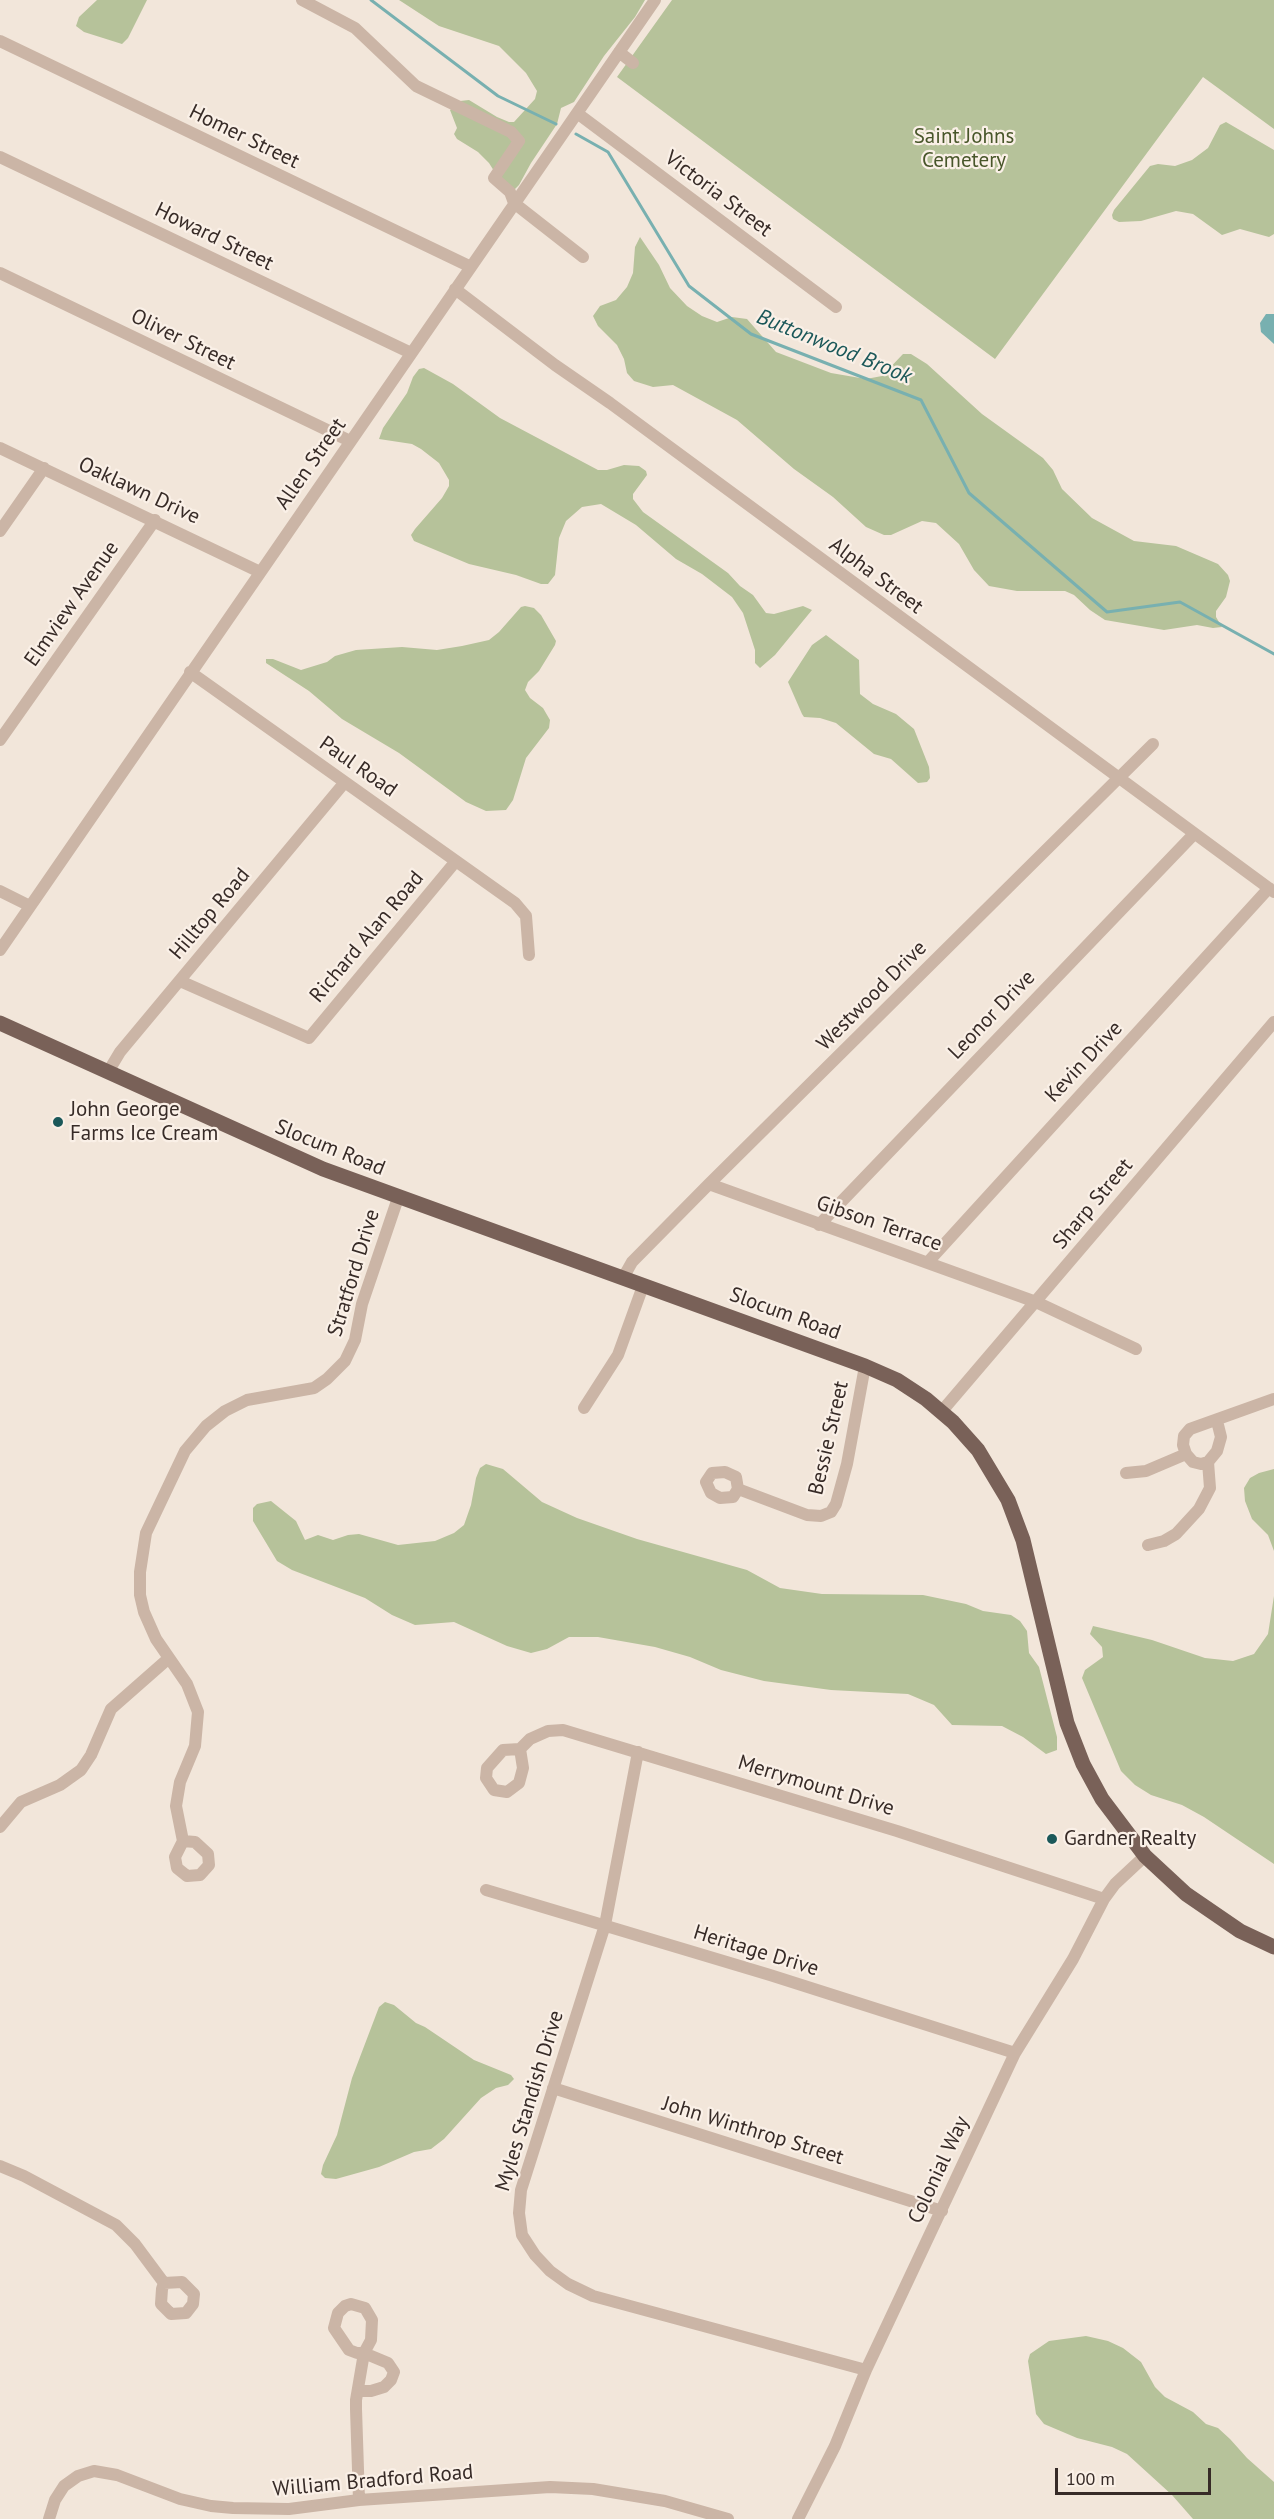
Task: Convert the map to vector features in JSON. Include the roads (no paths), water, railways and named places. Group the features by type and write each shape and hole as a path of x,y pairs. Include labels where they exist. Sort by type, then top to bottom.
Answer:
{"main road":[{"name":"Slocum Road","path":"0,1023 306,1162 398,1198 865,1366 907,1386 942,1411 978,1450 1008,1500 1023,1540 1059,1699 1074,1744 1102,1799 1146,1856 1198,1904 1240,1930 1274,1947"}],"street":[{"path":"302,0 355,28 416,86 511,132 519,141 494,178 510,192 514,203 583,257"},
{"name":"Allen Street","path":"0,950 655,0"},
{"name":"Homer Street","path":"0,41 471,267"},
{"path":"619,52 633,63"},
{"name":"Victoria Street","path":"577,113 836,306"},
{"name":"Howard Street","path":"0,157 411,353"},
{"name":"Oliver Street","path":"0,273 350,441"},
{"name":"Alpha Street","path":"455,289 555,365 610,403 1271,890"},
{"name":"Oaklawn Drive","path":"0,448 260,572"},
{"path":"0,531 44,468"},
{"name":"Elmview Avenue","path":"0,740 155,520"},
{"name":"Paul Road","path":"190,672 503,893 526,916 529,955"},
{"name":"Westwood Drive","path":"623,1278 632,1262 709,1184 1153,744"},
{"name":"Hilltop Road","path":"108,1072 120,1052 345,782"},
{"name":"Leonor Drive","path":"819,1225 1194,834"},
{"name":"Richard Alan Road","path":"180,981 309,1038 456,861"},
{"name":"Kevin Drive","path":"928,1262 1271,890"},
{"path":"0,891 30,906"},
{"name":"Sharp Street","path":"942,1411 1274,1022"},
{"name":"Gibson Terrace","path":"709,1184 1036,1302 1137,1349"},
{"name":"Stratford Drive","path":"183,1841 177,1816 177,1801 180,1782 195,1746 198,1712 187,1684 151,1628 141,1595 142,1550 155,1510 192,1440 220,1414 254,1398 314,1388 327,1379 345,1360 355,1340 364,1295 398,1198"},
{"path":"584,1408 618,1356 643,1286"},
{"name":"Bessie Street","path":"738,1489 807,1515 825,1515 835,1507 847,1464 865,1366"},
{"path":"1217,1421 1221,1432 1215,1456 1208,1462 1196,1463 1185,1454 1183,1445 1187,1432 1197,1425 1217,1421 1274,1400"},
{"path":"1126,1473 1146,1471 1185,1454"},
{"path":"1148,1545 1164,1541 1176,1534 1199,1509 1210,1488 1208,1462"},
{"path":"0,1827 21,1802 60,1785 81,1770 94,1749 111,1709 170,1658"},
{"name":"Merrymount Drive","path":"520,1749 536,1735 554,1730 581,1734 897,1831 1104,1899"},
{"name":"Myles Standish Drive","path":"638,1752 605,1925 521,2190 520,2228 526,2242 550,2271 568,2284 593,2296 866,2370"},
{"name":"Colonial Way","path":"798,2519 835,2446 866,2370 1015,2053 1073,1959 1104,1899 1115,1884 1146,1856"},
{"name":"Heritage Drive","path":"486,1890 1015,2053"},
{"name":"John Winthrop Street","path":"553,2088 942,2211"},
{"path":"0,2166 24,2175 116,2225 135,2244 164,2283"},
{"path":"358,2391 380,2389 389,2383 393,2375 393,2368 388,2363 364,2354 358,2391 355,2414 359,2500"},
{"name":"William Bradford Road","path":"49,2519 55,2500 64,2486 78,2476 94,2470 117,2475 170,2496 211,2506 289,2509 359,2500 550,2487 576,2488 665,2501 728,2519"}],"water":[{"path":"1266,314 1274,314 1274,344 1261,332 1260,323"}],"waterway":[{"name":"Buttonwood Brook","path":"371,0 498,96 556,124"},
{"name":"Buttonwood Brook","path":"576,134 608,152 689,286 751,334 921,400 969,493 1107,612 1180,602 1274,654"}],"place":[{"name":"John George Farms Ice Cream","path":"58,1122"},
{"name":"Gardner Realty","path":"1052,1839"}],"park label":[{"name":"Saint Johns Cemetery","path":"964,149"}]}
